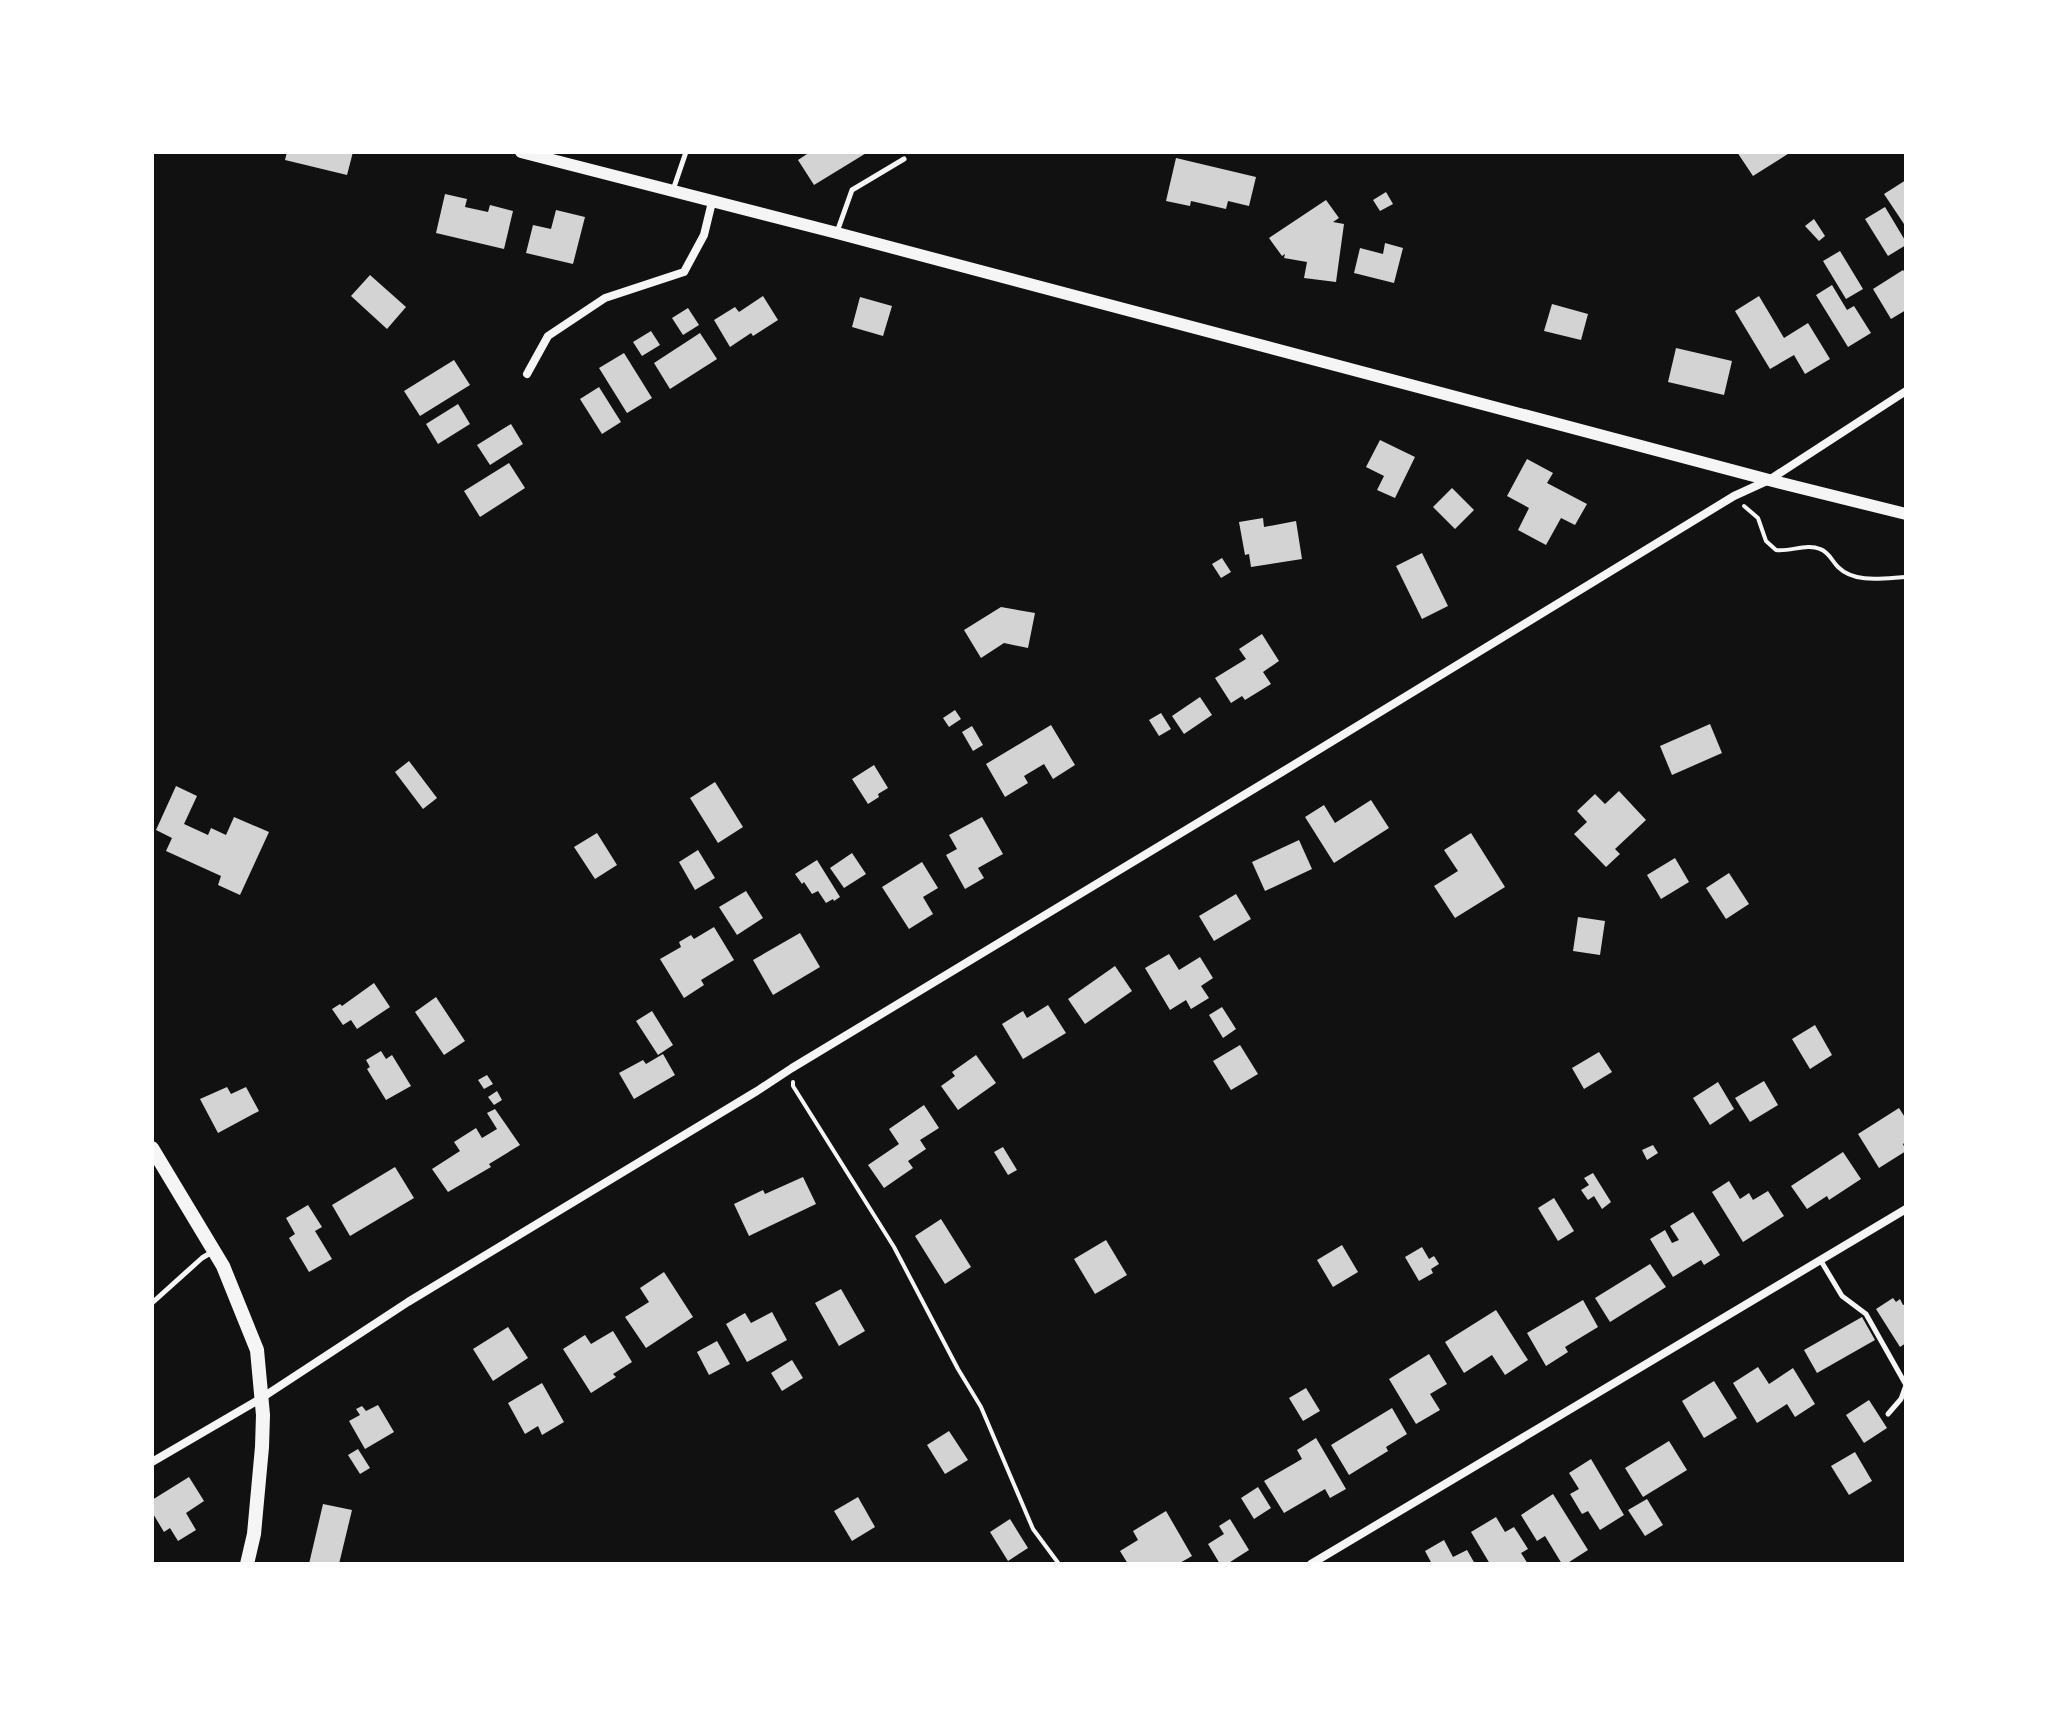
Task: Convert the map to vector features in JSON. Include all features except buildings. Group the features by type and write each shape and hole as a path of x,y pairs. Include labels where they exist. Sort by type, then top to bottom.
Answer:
{"main road":[{"path":"152,1148 223,1266 257,1350 263,1415 262,1447 254,1534 247,1564"}],"street":[{"path":"521,152 1906,514"},
{"path":"527,374 548,336 605,298 684,272 704,235 712,202"},
{"path":"152,1462 260,1399 408,1302 792,1068 1734,496 1769,480 1906,391"},
{"path":"1311,1564 1906,1209"}],"lane":[{"path":"673,191 686,152"},
{"path":"837,233 852,190 904,159"},
{"path":"152,1303 214,1251"},
{"path":"1820,1260 1842,1296 1866,1314 1906,1385 1901,1399 1888,1414"}],"path":[{"path":"1734,496 1758,518 1766,541 1776,550 1818,548 1850,575 1906,577"},
{"path":"792,1068 793,1086 894,1247 943,1343 981,1407 1033,1529 1059,1564"}]}
